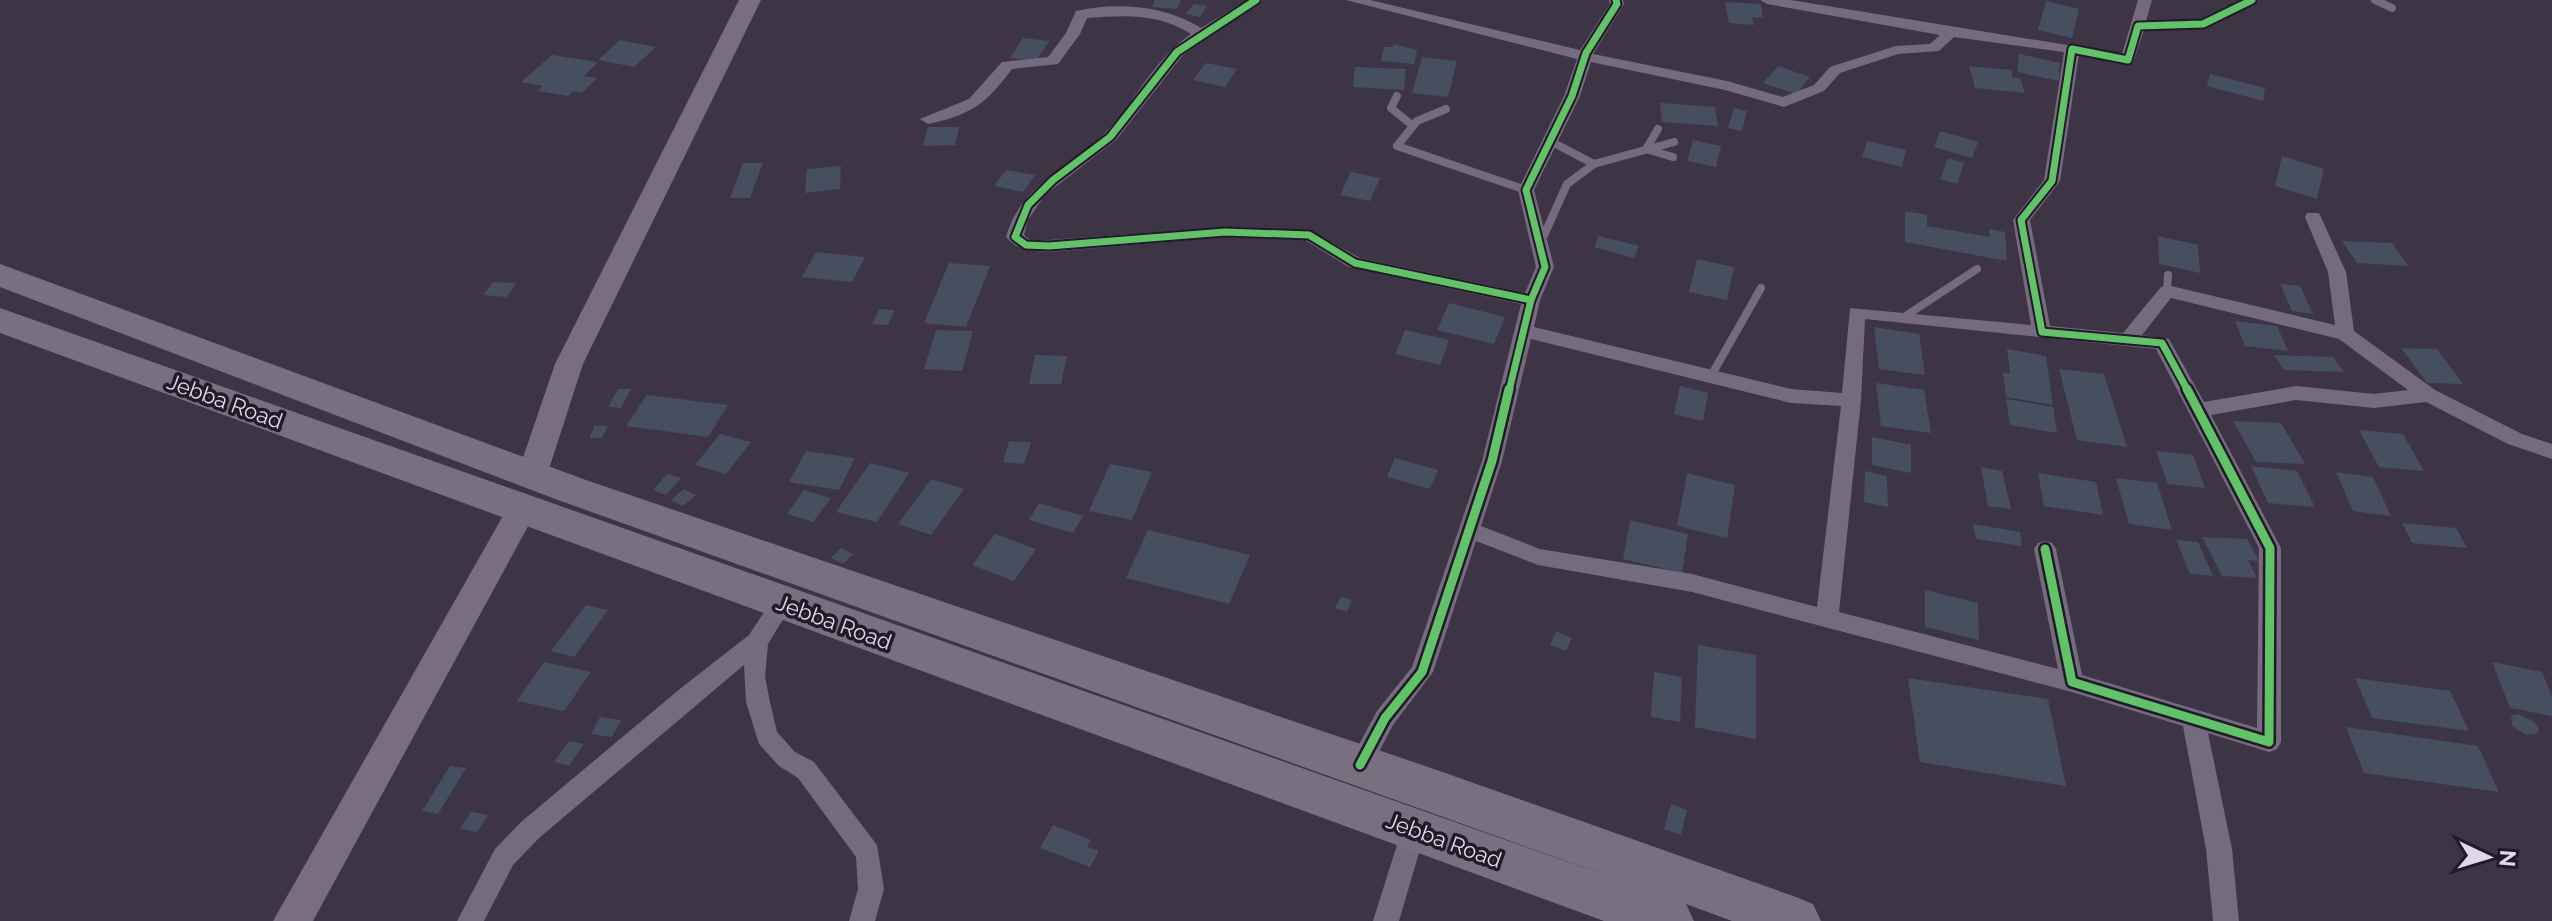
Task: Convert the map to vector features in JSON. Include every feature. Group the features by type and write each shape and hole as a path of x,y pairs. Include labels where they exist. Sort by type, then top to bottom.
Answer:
{"highway":[{"name":"Jebba Road","path":"0,275 527,491 782,603 1669,921"},
{"name":"Jebba Road","path":"0,320 527,491"},
{"path":"527,491 932,618 1360,765 1796,921"}],"street":[{"path":"292,921 527,491 569,364 750,0"},
{"path":"1256,0 1241,14 1200,34 1172,59 1110,138 1059,175 1038,196 1017,222 1015,237 1026,245 1049,246 1225,232 1309,235 1355,263 1531,300"},
{"path":"1357,0 1784,102 1819,88 1835,70 1896,50 1934,48 1951,32"},
{"path":"1360,765 1385,718 1422,672 1492,461 1531,300 1545,267 1526,190 1572,96 1585,56 1617,4 1616,0"},
{"path":"1767,0 2128,60 2145,0"},
{"path":"2138,26 2203,24 2252,0"},
{"path":"928,119 950,115 977,104 1007,65 1053,61 1073,34 1081,14 1135,11 1162,14 1183,21 1200,34"},
{"path":"2042,332 2021,220 2052,181 2072,49"},
{"path":"2313,217 2337,272 2345,334"},
{"path":"2128,340 2167,283 2345,334 2428,395 2515,439 2552,452"},
{"path":"1468,529 1538,557 1692,583 1827,619 2072,682 2269,742 2270,548 2162,343 1856,312 1851,400 1827,619"},
{"path":"1524,331 1791,396 1851,400"},
{"path":"2198,410 2296,393 2374,401 2428,395"},
{"path":"2045,549 2072,682"},
{"path":"470,921 504,857 530,830 689,695 757,642 782,603"},
{"path":"757,642 754,677 767,737 787,759 806,770 868,853 871,889 862,921"},
{"path":"2193,719 2219,849 2226,921"},
{"path":"1386,921 1414,829"}],"lane":[{"path":"2375,0 2392,8"},
{"path":"1397,96 1391,108 1413,126"},
{"path":"1446,109 1417,121 1397,146 1526,190"},
{"path":"1646,149 1658,129"},
{"path":"1550,141 1594,164"},
{"path":"1539,245 1567,184 1594,164 1674,142"},
{"path":"1646,149 1673,157"},
{"path":"1904,317 1977,269"},
{"path":"1711,376 1761,288"}],"building":[{"path":"1155,0 1181,0 1177,9 1152,7"},
{"path":"2046,1 2079,9 2072,38 2038,30"},
{"path":"1725,2 1761,4 1763,18 1752,17 1754,25 1729,23"},
{"path":"1194,4 1207,6 1200,17 1186,14"},
{"path":"1023,38 1049,41 1036,61 1010,58"},
{"path":"620,40 656,47 634,67 598,60"},
{"path":"1394,44 1417,50 1414,64 1381,61 1384,47 1393,47"},
{"path":"2019,54 2060,63 2059,81 2017,72"},
{"path":"552,55 598,62 584,76 597,78 582,93 574,91 568,96 538,91 543,86 521,82"},
{"path":"1422,57 1457,61 1448,97 1412,93"},
{"path":"1206,63 1237,69 1225,87 1193,80"},
{"path":"1778,66 1810,77 1796,94 1763,83"},
{"path":"1969,66 2011,70 2013,78 2020,78 2025,93 1975,88"},
{"path":"1355,67 1406,69 1404,90 1353,87"},
{"path":"2210,74 2265,88 2263,101 2207,86"},
{"path":"1660,103 1715,107 1718,126 1662,122"},
{"path":"1734,108 1747,111 1742,131 1728,128"},
{"path":"928,127 959,127 955,145 923,146"},
{"path":"1940,131 1978,142 1972,158 1934,147"},
{"path":"1693,140 1721,146 1716,167 1687,161"},
{"path":"1867,141 1906,150 1902,167 1862,157"},
{"path":"2282,156 2324,169 2317,199 2275,186"},
{"path":"1948,158 1964,163 1957,184 1940,179"},
{"path":"743,163 763,163 750,198 730,198"},
{"path":"841,166 840,189 805,193 807,169"},
{"path":"1006,170 1035,175 1023,192 994,186"},
{"path":"1351,172 1380,178 1370,201 1340,195"},
{"path":"1905,211 1927,215 1927,226 1990,237 1989,229 2005,232 2007,261 1905,242"},
{"path":"1599,236 1639,246 1634,258 1594,247"},
{"path":"2158,236 2198,245 2200,273 2159,264"},
{"path":"2342,241 2392,243 2408,266 2357,263"},
{"path":"816,252 865,257 852,282 802,277"},
{"path":"1697,259 1734,267 1727,300 1689,292"},
{"path":"949,263 990,266 966,327 924,323"},
{"path":"493,282 516,283 507,297 483,295"},
{"path":"2280,284 2300,286 2313,314 2292,311"},
{"path":"1449,303 1505,317 1494,344 1437,330"},
{"path":"879,309 895,310 888,325 872,324"},
{"path":"2235,321 2277,326 2288,351 2245,346"},
{"path":"1874,327 1919,334 1925,375 1879,369"},
{"path":"936,330 973,331 962,371 924,369"},
{"path":"1405,330 1449,340 1440,365 1395,354"},
{"path":"2401,348 2437,349 2463,384 2427,383"},
{"path":"2007,349 2046,356 2053,405 2006,397 2003,372 2010,374"},
{"path":"1035,355 1067,356 1061,384 1029,384"},
{"path":"2274,355 2333,357 2344,372 2284,370"},
{"path":"2059,369 2104,374 2127,447 2077,440"},
{"path":"1876,383 1924,390 1931,433 1881,426"},
{"path":"1680,386 1708,393 1703,421 1674,414"},
{"path":"618,389 631,389 621,408 608,407"},
{"path":"647,395 728,405 708,437 626,426"},
{"path":"2006,399 2053,407 2057,433 2010,425"},
{"path":"2233,421 2281,423 2305,464 2256,462"},
{"path":"595,425 608,426 602,438 589,438"},
{"path":"2359,430 2403,434 2424,471 2379,467"},
{"path":"720,434 751,442 726,474 695,465"},
{"path":"1872,437 1911,445 1911,473 1872,465"},
{"path":"1009,441 1031,442 1024,464 1003,462"},
{"path":"806,451 855,458 839,490 789,482"},
{"path":"2156,451 2193,455 2205,488 2168,484"},
{"path":"1395,458 1438,470 1430,489 1387,477"},
{"path":"870,463 909,473 877,522 836,512"},
{"path":"1110,464 1152,472 1132,520 1089,511"},
{"path":"2251,466 2297,471 2315,507 2268,503"},
{"path":"1981,467 2002,471 2011,509 1988,506"},
{"path":"1865,471 1887,476 1888,507 1864,502"},
{"path":"2336,472 2373,477 2391,516 2353,511"},
{"path":"1687,473 1735,485 1727,538 1677,526"},
{"path":"2038,473 2096,482 2103,515 2044,506"},
{"path":"667,474 681,478 666,495 653,490"},
{"path":"2116,478 2157,483 2172,530 2129,524"},
{"path":"931,479 964,489 931,535 898,524"},
{"path":"684,489 696,495 683,506 671,500"},
{"path":"804,490 831,498 813,522 787,514"},
{"path":"1039,503 1083,516 1073,533 1029,520"},
{"path":"1630,520 1688,534 1682,573 1623,559"},
{"path":"2402,523 2456,528 2467,548 2412,543"},
{"path":"1973,524 2020,532 2022,546 1976,539"},
{"path":"1148,530 1250,555 1229,604 1126,578"},
{"path":"995,534 1036,549 1014,581 972,565"},
{"path":"2202,537 2247,539 2259,561 2248,560 2257,578 2222,576"},
{"path":"2176,540 2198,542 2213,576 2190,574"},
{"path":"841,548 853,554 843,564 831,558"},
{"path":"1925,590 1978,603 1979,640 1925,627"},
{"path":"1341,597 1352,600 1347,612 1335,608"},
{"path":"586,605 608,610 574,657 551,651"},
{"path":"1556,631 1572,638 1566,651 1550,645"},
{"path":"1698,645 1756,655 1756,739 1695,727"},
{"path":"544,662 591,672 564,711 517,701"},
{"path":"2492,662 2542,672 2552,696 2552,716 2510,708"},
{"path":"1654,672 1682,677 1680,722 1651,717"},
{"path":"1908,678 2048,699 2066,786 1920,762"},
{"path":"2355,678 2450,691 2469,731 2372,718"},
{"path":"2518,714 2534,722 2539,729 2537,734 2526,735 2512,726 2511,716"},
{"path":"600,717 621,720 612,737 591,734"},
{"path":"2346,727 2478,746 2499,792 2364,773"},
{"path":"569,741 584,744 569,766 554,762"},
{"path":"450,766 466,768 438,814 422,811"},
{"path":"1671,804 1687,810 1681,835 1664,829"},
{"path":"471,812 488,815 477,832 460,829"},
{"path":"1053,825 1091,840 1087,847 1099,851 1090,867 1040,848"}],"cycle path":[{"path":"1256,0 1177,52 1146,87 1110,137 1053,180 1028,205 1015,237 1026,245 1049,246 1225,232 1309,235 1355,263 1531,300"},
{"path":"1360,765 1385,718 1422,672 1492,461 1531,300 1545,267 1526,190 1572,96 1586,53 1617,4 1616,0"},
{"path":"2045,549 2072,682 2269,742 2270,548 2239,484 2162,343 2042,332 2021,220 2052,181 2072,49 2128,60 2138,26 2203,24 2252,0"}]}
